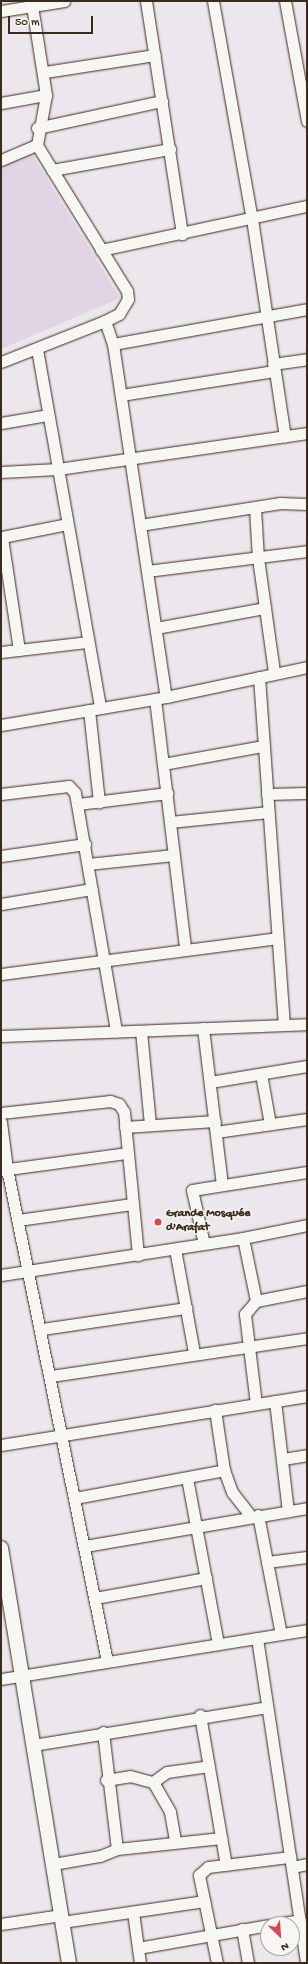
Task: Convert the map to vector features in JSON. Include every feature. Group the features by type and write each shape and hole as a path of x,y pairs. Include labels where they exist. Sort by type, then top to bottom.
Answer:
{"street":[{"path":"1,12 64,1"},
{"path":"146,1 182,234"},
{"path":"213,1 252,218 265,317 285,437"},
{"path":"285,1 307,121"},
{"path":"1,362 105,321 119,314 128,299 127,291 37,145 37,128 46,95 44,72 32,6"},
{"path":"44,72 155,55"},
{"path":"1,103 46,95"},
{"path":"37,128 162,101"},
{"path":"1,160 37,145"},
{"path":"52,170 170,149"},
{"path":"101,250 182,234 307,206"},
{"path":"113,344 307,309"},
{"path":"105,321 113,344 166,697"},
{"path":"37,349 88,642 94,709 99,802"},
{"path":"121,395 274,367 307,359"},
{"path":"1,423 48,415"},
{"path":"1,472 58,470 130,458 307,434"},
{"path":"140,525 280,503 307,504"},
{"path":"255,508 258,558 274,672"},
{"path":"18,650 1,537 67,524"},
{"path":"147,571 307,551"},
{"path":"156,628 265,608"},
{"path":"1,652 88,642"},
{"path":"1,725 166,697 258,677 274,672 307,667"},
{"path":"258,677 284,1025"},
{"path":"155,699 185,948"},
{"path":"163,764 264,746"},
{"path":"1,794 69,786 78,804 116,1031"},
{"path":"78,804 167,793"},
{"path":"267,794 307,793"},
{"path":"170,822 268,812"},
{"path":"1,856 85,844"},
{"path":"88,864 174,855"},
{"path":"1,904 92,890"},
{"path":"1,974 185,948 278,938"},
{"path":"1,1036 307,1024"},
{"path":"203,1028 222,1185"},
{"path":"142,1031 150,1125"},
{"path":"210,1082 307,1066"},
{"path":"261,1074 270,1124"},
{"path":"1,1113 110,1101 119,1104 124,1112 126,1153 138,1255"},
{"path":"125,1127 150,1125 215,1126 270,1124 307,1119"},
{"path":"1,1122 4,1169 18,1220 42,1328 107,1662"},
{"path":"4,1169 126,1153"},
{"path":"204,1244 192,1190 307,1172"},
{"path":"18,1220 132,1204"},
{"path":"1,1275 28,1269 176,1249 243,1238 307,1225"},
{"path":"243,1238 256,1301"},
{"path":"176,1249 194,1353"},
{"path":"256,1404 247,1345 245,1314 256,1301 307,1291"},
{"path":"42,1328 186,1308"},
{"path":"52,1376 247,1345 307,1338"},
{"path":"1,1445 307,1396"},
{"path":"275,1401 288,1511"},
{"path":"215,1410 224,1470 232,1492 254,1515 267,1562 280,1634"},
{"path":"283,1459 307,1455"},
{"path":"75,1498 224,1470"},
{"path":"187,1478 218,1644"},
{"path":"85,1546 196,1524 307,1508"},
{"path":"1,1548 6,1604 22,1675 69,1963"},
{"path":"267,1562 307,1557"},
{"path":"95,1598 206,1578"},
{"path":"1,1679 307,1630"},
{"path":"257,1638 299,1916"},
{"path":"34,1745 200,1715 267,1707"},
{"path":"200,1715 226,1865"},
{"path":"103,1732 106,1780 117,1849"},
{"path":"153,1782 167,1772 209,1766"},
{"path":"106,1780 130,1776 153,1782 170,1812 175,1841"},
{"path":"53,1864 100,1856 117,1849 175,1841 221,1838"},
{"path":"217,1963 210,1934 200,1875 208,1867 226,1865 291,1862 307,1864"},
{"path":"1,1924 133,1912 204,1901"},
{"path":"133,1912 140,1963"},
{"path":"300,1920 306,1963"},
{"path":"138,1948 210,1934 260,1927"},
{"path":"242,1930 248,1963"}],"shaded area":[{"path":"32,154 120,298 1,349 1,166"}],"place":[{"name":"Grande Mosquée d'Arafat","path":"158,1222"}]}
